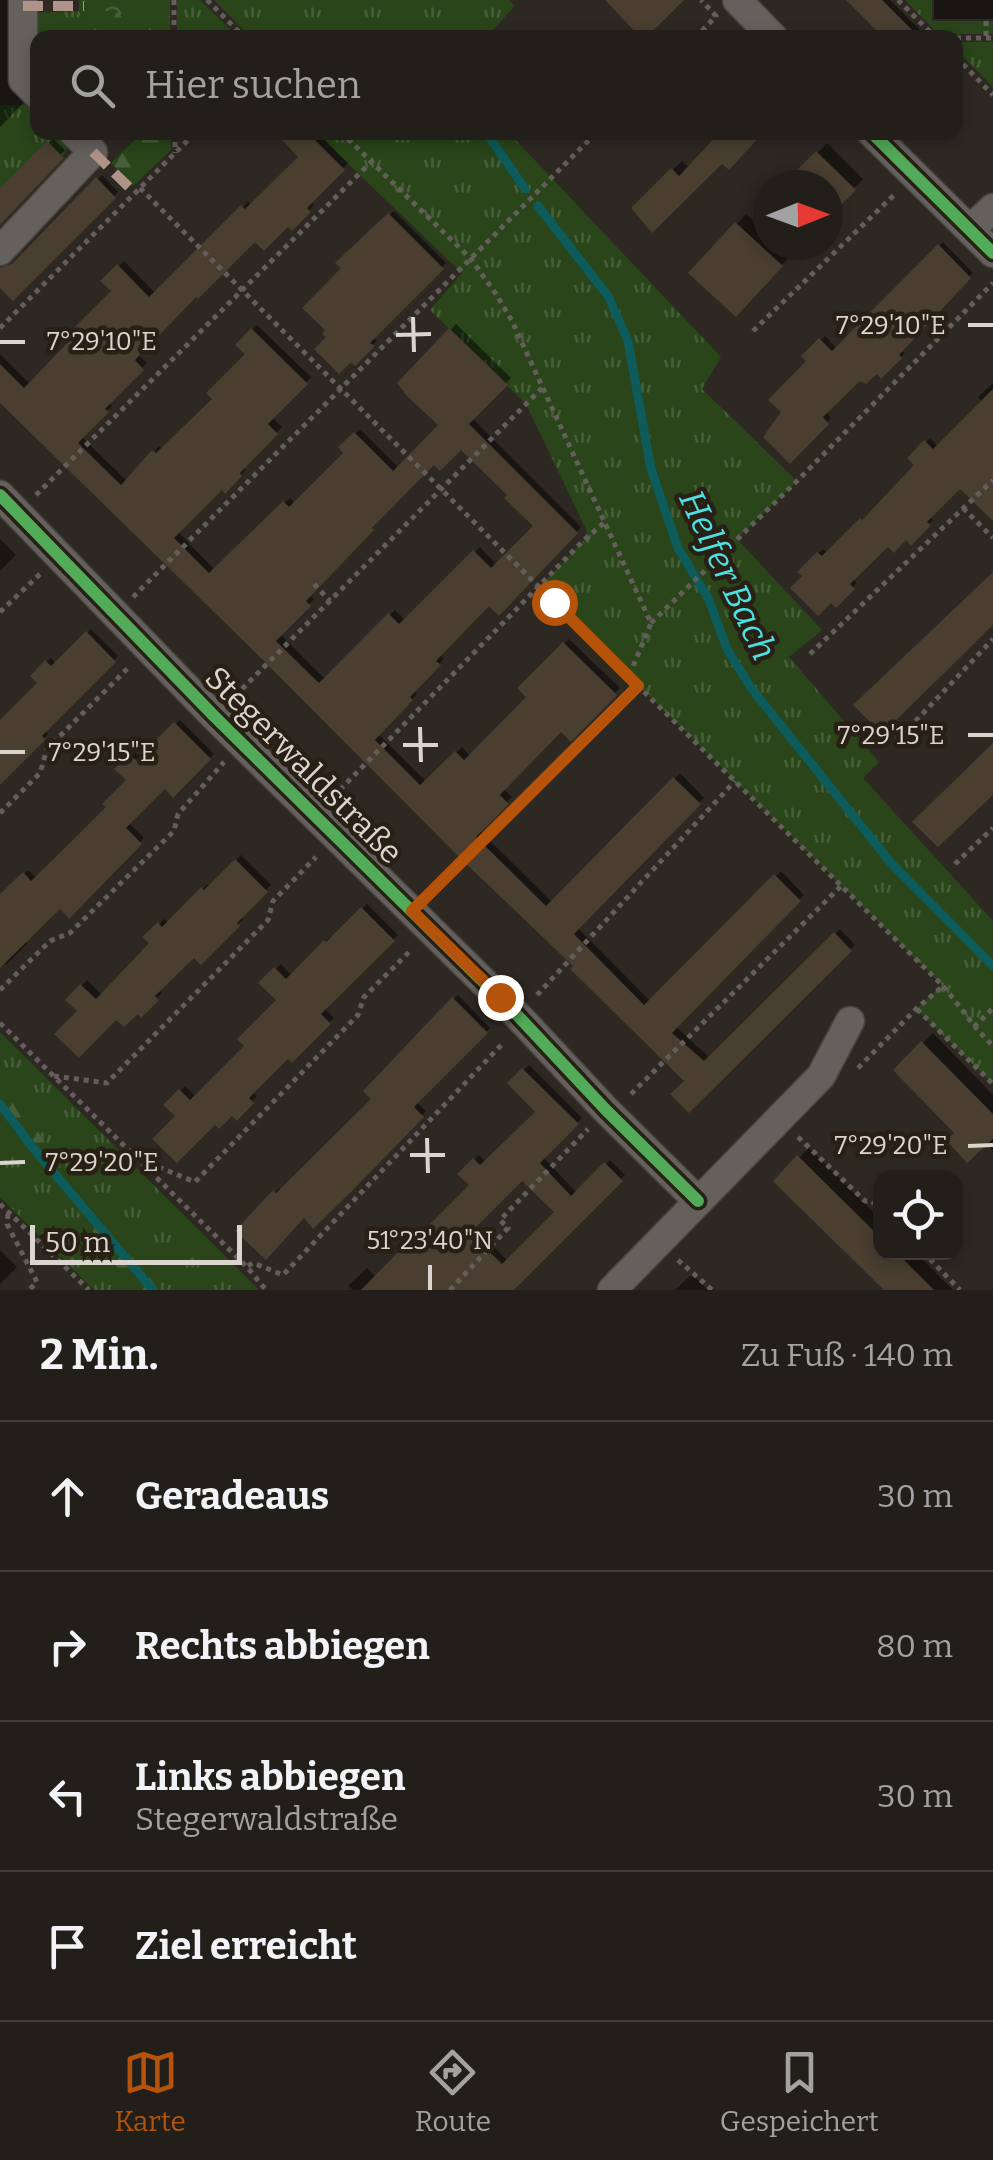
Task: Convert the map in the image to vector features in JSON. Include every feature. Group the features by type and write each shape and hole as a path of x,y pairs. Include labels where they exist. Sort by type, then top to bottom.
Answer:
{"street":[{"path":"22,0 24,80 30,86"},
{"path":"737,0 766,30"},
{"path":"0,251 93,152 81,140"},
{"path":"879,140 993,253"},
{"path":"970,230 993,208"},
{"name":"Stegerwaldstraße","path":"9,504 214,716 412,911 513,1026 601,1115 698,1201"},
{"path":"612,1290 822,1076 850,1021"}],"path":[{"path":"174,0 174,30"},
{"path":"207,0 237,30"},
{"path":"700,0 716,16 702,30"},
{"path":"898,0 928,30"},
{"path":"963,38 990,38 986,21"},
{"path":"963,64 993,95"},
{"path":"175,140 175,154"},
{"path":"0,328 188,140"},
{"path":"349,140 471,259 512,321 650,623"},
{"path":"115,615 589,140"},
{"path":"9,504 242,290 370,162"},
{"path":"140,188 842,885 959,1004 993,1046"},
{"path":"753,331 896,192"},
{"path":"628,676 650,623 993,282"},
{"path":"214,716 543,386"},
{"path":"810,654 993,480"},
{"path":"963,508 993,538"},
{"path":"316,814 606,522"},
{"path":"0,612 42,572"},
{"path":"318,587 330,602"},
{"path":"896,743 993,639"},
{"path":"0,813 40,772 48,749 134,663"},
{"path":"412,911 638,686"},
{"path":"0,990 50,941 70,933 174,831 178,814 230,756"},
{"path":"247,1267 253,1263 283,1275 735,781"},
{"path":"955,864 993,828"},
{"path":"54,1076 107,1083 268,920 274,900 322,851"},
{"path":"450,1290 508,1228 500,1220 601,1115 626,1099 842,885"},
{"path":"149,1172 162,1168 195,1182 358,1016 364,997 417,944"},
{"path":"942,986 916,1009 993,1084"},
{"path":"974,1027 993,1008"},
{"path":"0,1023 266,1290"},
{"path":"794,1132 865,1201 873,1202"},
{"path":"0,1204 88,1290"},
{"path":"8,1212 6,1224 37,1282 29,1290"},
{"path":"672,1254 712,1290"},
{"path":"931,1260 960,1290"}],"green space":[{"path":"79,0 145,0 147,17 123,18 116,11 79,11"},
{"path":"145,0 170,0 170,30 86,30 79,11 116,11 146,17"},
{"path":"177,0 200,0 231,30 177,30"},
{"path":"214,0 509,0 515,6 493,30 244,30"},
{"path":"905,0 932,0 932,21 993,21 993,34 934,30"},
{"path":"79,11 87,30 30,30 30,13"},
{"path":"963,42 993,42 993,87 963,56"},
{"path":"0,105 30,105 30,140 64,140 69,145 63,156 46,142 0,188"},
{"path":"135,140 171,140 171,150 133,186 111,163"},
{"path":"323,140 516,140 721,357 702,389 797,481 737,539 822,630 789,657 879,762 863,778 993,921 993,1084 916,1009 942,985 539,587 584,540 587,531 526,404 430,310 462,273"},
{"path":"0,1032 259,1290 161,1290 147,1268 129,1257 68,1178 0,1078"},
{"path":"0,1078 68,1178 129,1257 147,1268 161,1290 137,1290 97,1244 94,1233 0,1110"},
{"path":"0,1110 95,1233 97,1244 137,1290 94,1290 0,1197"}],"building":[{"path":"605,0 684,0 654,30 633,30"},
{"path":"846,0 882,0 912,30 876,30"},
{"path":"282,140 315,140 345,170 307,208 311,212 292,231 288,227 264,251 255,242 196,297 135,360 144,370 78,443 121,485 152,450 156,453 212,399 206,393 245,354 235,345 251,328 308,384 268,424 278,434 240,473 242,476 225,494 222,490 174,538 209,573 283,501 289,507 343,453 338,447 354,432 393,471 438,425 397,383 449,328 508,385 469,424 578,533 499,616 489,606 436,661 441,665 375,740 420,785 455,751 464,760 526,697 517,688 563,642 617,695 571,742 561,732 500,795 509,804 476,837 546,906 673,777 701,804 574,934 644,1005 774,874 801,901 672,1033 704,1061 834,932 852,951 689,1113 670,1094 684,1081 570,969 573,966 0,403 0,364 24,388 111,291 100,281 117,264 149,297 241,205 245,209 298,157","holes":["461,450 507,495 504,498 533,526 491,568 473,550 399,624 388,613 319,683 276,641 311,606 306,601 434,465 440,471"]},
{"path":"713,140 757,140 729,170 722,164 652,233 631,208 671,168 679,176"},
{"path":"47,141 64,158 0,225 0,188"},
{"path":"816,151 835,170 797,170"},
{"path":"96,177 116,198 13,301 0,288 0,268 13,263"},
{"path":"843,177 856,190 843,203"},
{"path":"388,213 444,269 370,343 375,346 355,366 351,362 339,374 314,349 326,337 322,334 325,330 302,308 341,268 335,263"},
{"path":"735,222 753,238 753,260 776,260 783,266 736,317 688,273"},
{"path":"938,244 971,278 881,379 877,374 866,384 860,381 823,417 829,424 790,464 763,437 781,412 768,400 806,361 801,356 819,338 832,351"},
{"path":"993,389 993,521 960,489 927,522 931,525 911,546 906,540 894,553 888,547 850,584 855,589 836,608 831,603 818,616 790,588 802,576 797,572 817,552 822,556 862,520 914,465 907,458 924,440 933,449"},
{"path":"993,572 993,625 882,734 853,705"},
{"path":"86,631 116,662 42,736 46,739 0,785 0,720 37,683 30,676 45,660 51,666"},
{"path":"174,722 211,759 173,798 165,789 126,828 142,844 69,919 60,909 0,968 0,894 23,872 31,881 72,841 126,780 114,769 130,754 136,760"},
{"path":"993,743 993,795 938,847 912,822"},
{"path":"235,859 268,892 201,965 194,958 155,996 159,1000 141,1018 138,1014 124,1027 116,1020 79,1058 54,1034 77,1011 65,1000 80,984 96,999 149,943 142,937 158,922 162,927"},
{"path":"361,907 395,941 321,1014 331,1024 249,1098 254,1103 237,1121 232,1116 219,1129 215,1125 177,1163 152,1139 175,1116 163,1105 179,1089 190,1100 244,1046 237,1039 276,1000 258,983 274,967 286,979"},
{"path":"452,997 488,1033 414,1107 424,1117 351,1192 313,1229 304,1218 266,1260 235,1231 371,1099 363,1091"},
{"path":"921,1041 993,1114 993,1139 967,1163 946,1140 954,1133 893,1070"},
{"path":"522,1068 579,1124 540,1163 571,1196 604,1162 623,1181 514,1290 361,1290 469,1185 457,1174 473,1158 480,1165 535,1112 507,1083","holes":["522,1181 554,1212 502,1264 470,1233"]},
{"path":"797,1155 873,1230 873,1260 904,1260 934,1290 884,1290 773,1181"}],"waterway":[{"name":"Helfer Bach","path":"491,140 525,189"},
{"name":"Helfer Bach","path":"538,206 608,296 628,341 651,469 678,548 709,600 727,649 751,688 891,863 993,966"},
{"path":"0,1104 153,1290"}],"marked path":[{"path":"23,6 84,6"},
{"path":"93,152 135,193"}],"cycle path":[{"path":"879,140 993,253"},
{"path":"0,495 214,716 518,1016 698,1201"}],"route":[{"path":"500,997 412,911 638,686 554,602"}]}
